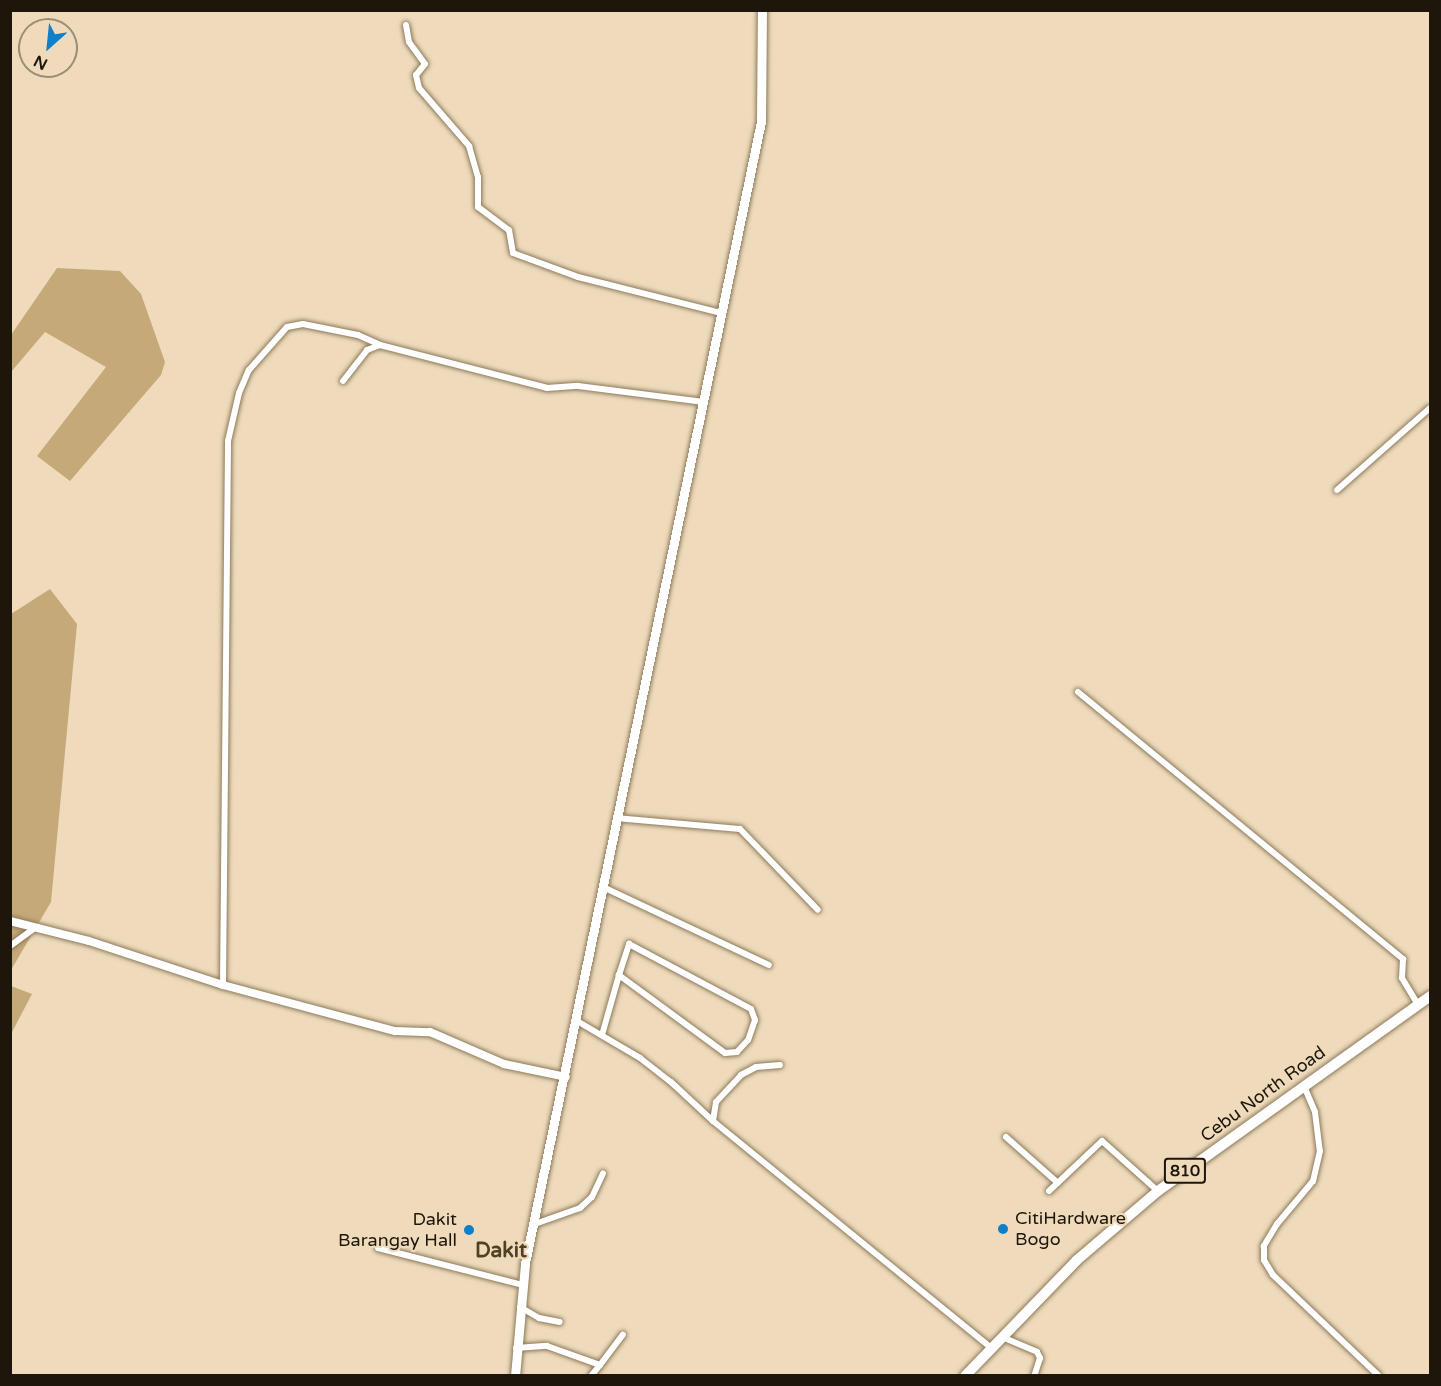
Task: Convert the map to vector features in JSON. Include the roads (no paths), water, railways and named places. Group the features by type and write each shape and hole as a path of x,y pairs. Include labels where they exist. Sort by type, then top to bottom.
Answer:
{"highway":[{"name":"Cebu North Road","path":"965,1376 1077,1260 1158,1191 1431,996"}],"main road":[{"path":"515,1376 520,1307 532,1225 566,1077 605,888 616,818 761,121 762,10"}],"street":[{"path":"406,25 409,42 425,64 416,75 419,88 469,146 478,177 478,207 509,230 513,253 578,278 721,313"},
{"path":"223,985 228,441 242,380 280,334 293,325 358,335 380,345 547,388 578,387 704,402"},
{"path":"343,381 367,350 380,345"},
{"path":"1337,490 1431,408"},
{"path":"1078,692 1403,960 1402,978 1418,1005"},
{"path":"616,818 740,829 818,910"},
{"path":"605,888 769,965"},
{"path":"10,921 89,941 223,985 395,1031 430,1032 504,1064 566,1077"},
{"path":"10,946 35,928"},
{"path":"602,1035 627,946 635,945 751,1009 755,1015 753,1030 737,1052 725,1053 619,975"},
{"path":"577,1021 663,1076 713,1121 992,1348"},
{"path":"713,1121 716,1102 741,1074 766,1064 780,1065"},
{"path":"1304,1085 1315,1112 1320,1151 1312,1181 1264,1246 1264,1260 1273,1275 1379,1376"},
{"path":"1006,1137 1058,1183"},
{"path":"1049,1191 1102,1141 1158,1191"},
{"path":"532,1225 580,1208 592,1197 603,1173"},
{"path":"378,1248 523,1285"},
{"path":"520,1307 539,1318 560,1322"},
{"path":"591,1376 623,1335"},
{"path":"1002,1337 1037,1352 1040,1358 1034,1376"},
{"path":"516,1348 547,1346 600,1365"}],"place":[{"name":"CitiHardware Bogo","path":"1003,1229"},
{"name":"Dakit Barangay Hall","path":"469,1230"}],"district":[{"name":"Dakit","path":"501,1251"}]}
